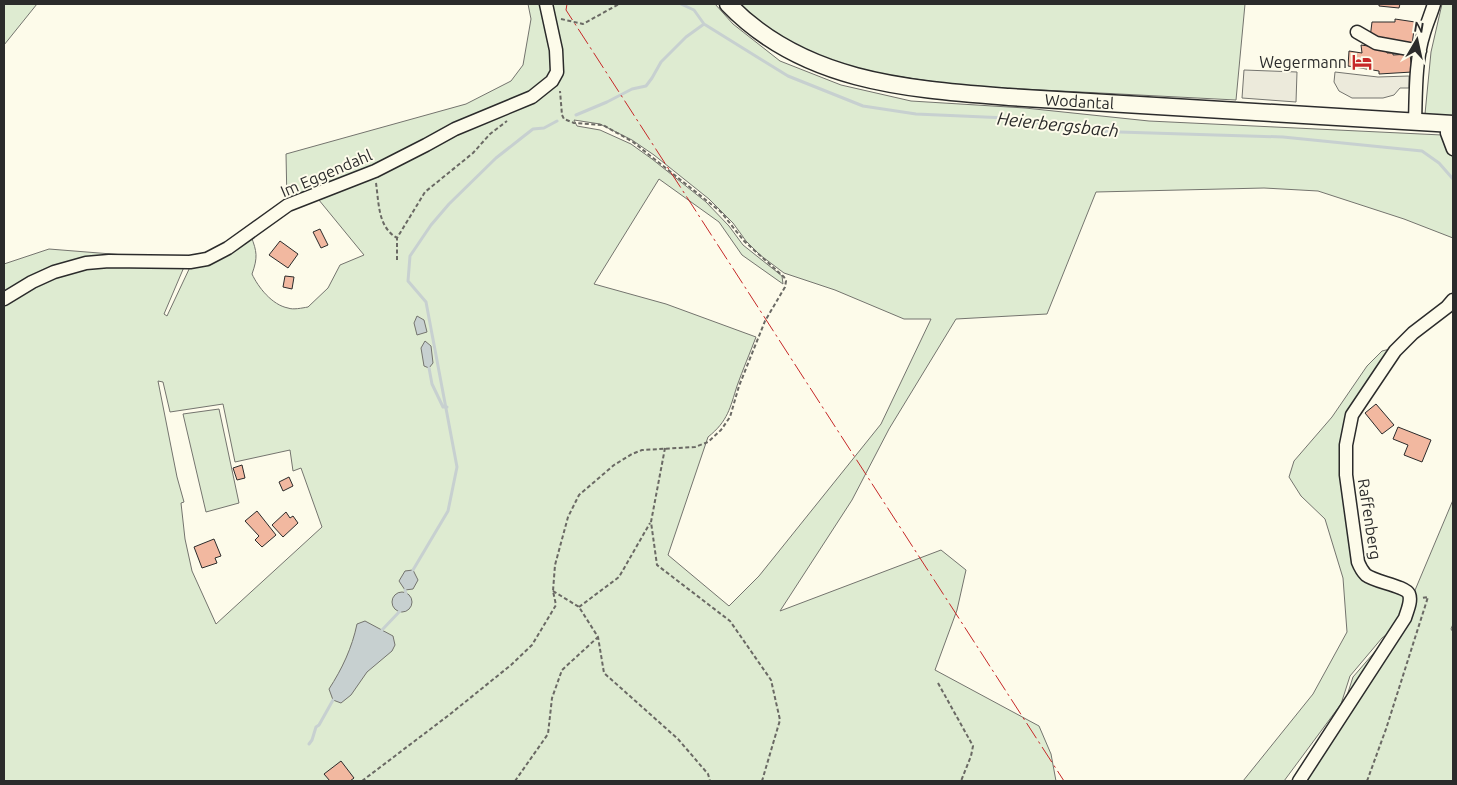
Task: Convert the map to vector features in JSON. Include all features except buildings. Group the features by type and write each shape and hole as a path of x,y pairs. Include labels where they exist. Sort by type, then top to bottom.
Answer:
{"main road":[{"name":"Wodantal","path":"728,4 754,27 790,51 839,72 891,85 940,92 1009,97 1450,124"}],"street":[{"path":"1416,122 1416,83 1420,51 1434,4"},
{"path":"547,10 556,50 557,72"},
{"path":"1357,32 1376,43 1420,51"},
{"name":"Im Eggendahl","path":"4,299 32,282 71,266 109,261 190,262 207,259 228,248 288,205 374,171 455,129 532,97 552,81 557,72"},
{"path":"1450,124 1447,133 1453,149"},
{"name":"Raffenberg","path":"1410,600 1404,589 1368,577 1358,562 1346,475 1346,445 1352,415 1386,363 1413,333 1447,307 1453,300"},
{"path":"1299,781 1405,618 1410,600"}],"path":[{"path":"547,10 583,24 619,4"},
{"path":"362,781 450,715 532,646 556,605 553,590 555,565 568,517 579,495 623,459 642,450 689,448 703,445 725,426 732,413 739,386 765,321 785,287 786,282 782,274 744,241 721,212 632,142 603,125 574,123 564,119 557,72"},
{"path":"397,260 397,238 425,192 473,152 490,134 512,118"},
{"path":"374,171 381,217 388,232 397,238"},
{"path":"579,607 619,577 651,522 666,448"},
{"path":"651,522 658,566 730,621 771,680 780,720 762,781"},
{"path":"553,590 579,607 598,637 604,673 678,739 708,774 710,781"},
{"path":"1366,781 1389,720 1428,597 1410,600"},
{"path":"515,781 548,734 552,698 562,670 598,637"},
{"path":"938,683 973,746 972,756 961,781"}],"green space":[{"path":"4,4 37,4 4,45"},
{"path":"528,4 543,4 554,85 549,4 715,4 733,24 780,61 841,85 911,101 1025,108 1149,121 1442,135 1453,158 1453,238 1404,219 1318,191 1264,188 1096,192 1047,314 956,319 889,429 852,500 780,611 941,550 966,570 957,610 935,670 1039,726 1051,754 1056,781 4,781 4,264 49,249 187,260 164,314 167,316 191,265 251,236 256,255 252,274 262,290 282,306 292,309 308,307 328,288 340,265 364,255 314,194 287,203 286,154 466,104 511,81 523,65 531,19","holes":["574,120 600,124 632,140 654,155 709,199 733,223 746,241 760,255 784,273 835,290 904,319 931,319 881,424 759,576 729,606 668,555 708,437 720,425 727,414 756,337 666,304 594,284 659,179 719,222 742,255 783,284 782,276 743,245 729,226 706,202 652,159 631,144 600,130 577,126","158,381 163,382 170,412 223,404 235,462 290,450 293,471 301,468 322,527 216,624 192,571 185,539 181,503 184,502 177,477"]},
{"path":"739,4 1245,4 1236,100 964,86 867,72 791,44 762,25"},
{"path":"1442,4 1453,4 1453,116 1425,114 1431,52"},
{"path":"1394,348 1374,374 1343,447 1357,571 1410,599 1402,623 1382,638 1350,676 1341,704 1284,781 1243,781 1313,694 1347,632 1343,578 1325,519 1301,496 1289,477 1294,461 1332,417 1367,366 1382,351"},
{"path":"219,409 239,503 206,512 183,414"},
{"path":"1453,500 1453,624 1451,629 1453,632 1453,781 1299,781 1344,705 1353,677 1385,640 1413,595"}],"shaded area":[{"path":"1244,70 1297,72 1296,102 1242,98"},
{"path":"1335,72 1378,77 1409,76 1409,88 1400,88 1394,95 1383,98 1352,98 1339,91 1334,82"},
{"path":"417,316 424,320 427,332 417,335 414,323"},
{"path":"425,341 431,346 433,363 429,368 424,366 421,348"},
{"path":"413,570 418,580 413,589 405,590 399,581 405,571"},
{"path":"402,592 409,595 412,602 409,609 402,612 395,609 392,602 395,595"},
{"path":"365,621 393,636 395,645 392,651 367,672 351,695 341,703 333,700 329,689 346,658 357,624"}],"waterway":[{"name":"Heierbergsbach","path":"681,4 694,10 704,24 788,76 863,106 916,114 1007,118 1087,131 1283,137 1422,151 1439,163 1453,179"},
{"path":"576,115 632,89 646,86 661,62 686,37 704,24"},
{"path":"413,570 448,511 457,467 426,302 408,281 410,256 431,225 449,204 496,158 533,129 544,128 557,121"},
{"path":"429,368 432,384 443,407 447,407"},
{"path":"405,590 406,594"},
{"path":"382,630 400,611"},
{"path":"309,744 316,727 333,700"}],"power":[{"path":"567,4 566,10 1064,781"}],"place":[{"name":"Wegermann","path":"1362,62"}]}
